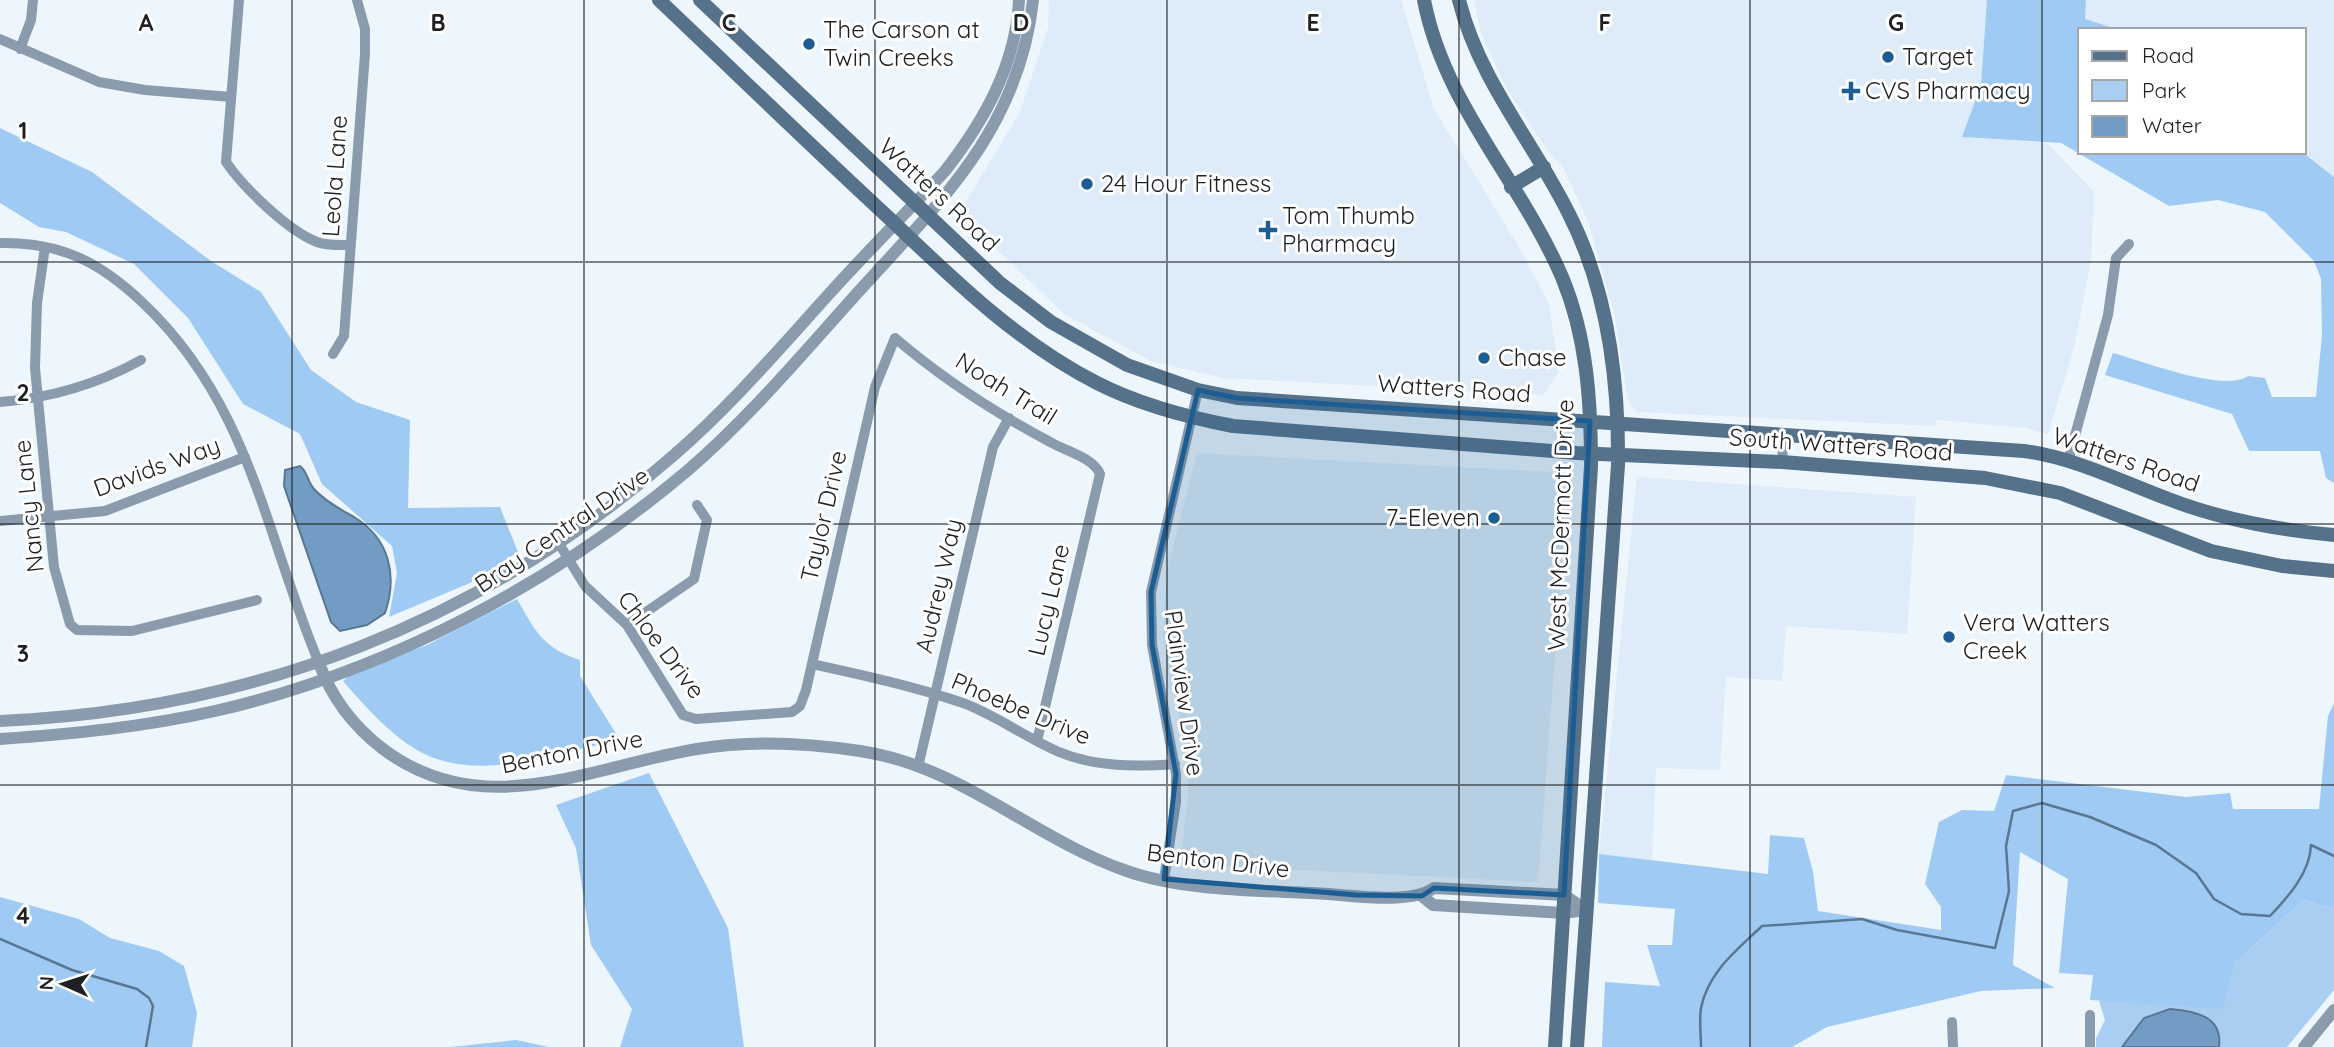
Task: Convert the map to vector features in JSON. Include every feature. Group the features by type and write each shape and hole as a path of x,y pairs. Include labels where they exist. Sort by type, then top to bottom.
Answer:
{"main road":[{"name":"Watters Road","path":"659,0 910,239 1014,330 1064,364 1140,402 1192,419 1233,426 1618,454"},
{"name":"Watters Road","path":"700,0 1000,283 1059,328 1127,365 1198,390 1237,398 2036,452 2219,516 2277,529 2334,535"},
{"name":"West McDermott Drive","path":"1424,0 1446,74 1546,244 1571,302 1584,352 1591,453 1555,1047"},
{"name":"West McDermott Drive","path":"1459,0 1487,76 1544,167 1569,213 1600,300 1611,355 1618,422 1618,454 1577,1047"},
{"path":"1511,187 1544,167"},
{"name":"South Watters Road","path":"1618,454 1985,478 2074,498 2211,551 2282,566 2334,571"},
{"path":"1580,656 1606,658"}],"street":[{"path":"20,49 31,20 33,0"},
{"path":"239,0 226,162 235,175 301,233 321,243 351,245"},
{"name":"Leola Lane","path":"333,354 344,336 365,41 362,8 357,0"},
{"path":"999,118 997,102 1009,70 1008,59 1019,0"},
{"path":"999,118 1027,41 1033,0"},
{"path":"0,39 99,82 145,90 231,97"},
{"name":"Bray Central Drive","path":"0,721 84,716 150,706 211,694 319,663 432,618 558,542 606,509 674,454 896,225 968,142 998,90 1008,59"},
{"name":"Bray Central Drive","path":"0,739 85,734 208,712 325,680 449,626 530,582 688,470 792,365 910,239 966,172 999,118"},
{"name":"Benton Drive","path":"0,243 45,247 88,259 110,272 181,341 225,409 245,457 325,680 340,707 373,741 412,768 436,779 466,786 499,789 526,787 674,753 730,745 824,745 884,755 956,780 1087,854 1125,871 1164,879 1219,887 1356,895 1422,896 1434,888 1564,895"},
{"path":"2068,461 2108,315 2116,258 2129,244"},
{"name":"Nancy Lane","path":"45,247 35,335 38,399 54,567 70,624 77,630 132,631 257,600"},
{"name":"Noah Trail","path":"895,338 952,382 1098,468"},
{"name":"Taylor Drive","path":"800,706 875,387 895,338"},
{"path":"0,402 38,399 112,376 141,360"},
{"name":"Plainview Drive","path":"1164,879 1176,802 1175,764 1152,645 1151,592 1198,390"},
{"name":"Audrey Way","path":"918,767 993,447 1009,418"},
{"path":"1783,463 1784,434"},
{"name":"Davids Way","path":"0,521 106,511 245,457"},
{"name":"Lucy Lane","path":"1037,741 1099,483 1098,468"},
{"path":"627,625 694,579 707,520 697,505"},
{"name":"Chloe Drive","path":"558,542 585,586 627,625 683,715 696,719 785,714 800,706"},
{"name":"Phoebe Drive","path":"811,664 964,704 1037,741 1092,762 1121,766 1175,764"},
{"path":"1564,895 1586,910"},
{"name":"Benton Drive","path":"1422,896 1433,905 1563,913 1586,910"},
{"path":"2304,1047 2334,1010"},
{"path":"2090,1015 2090,1047"},
{"path":"1952,1022 1953,1047"}],"highlighted area":[{"path":"1198,390 1237,398 1590,421 1564,895 1434,888 1422,896 1356,895 1164,879 1176,774 1152,645 1151,592"}],"shaded area":[{"path":"1049,0 1401,0 1434,109 1519,247 1549,304 1559,372 1543,395 1223,378 1151,361 1064,314 959,213 1020,112 1048,28"},
{"path":"1474,0 1987,0 1981,85 1962,137 2047,143 2094,192 2091,261 2074,348 2048,434 2026,428 1936,420 1935,426 1637,412 1628,402 1615,317 1589,224 1564,169 1547,150 1505,86 1481,33"},
{"path":"1987,0 2086,0 2085,19 2114,28 2078,28 2078,153 2061,143 1962,137 1981,85"},
{"path":"2086,0 2334,0 2334,177 2305,154 2306,28 2114,28 2085,19"},
{"path":"0,128 92,172 211,261 261,292 311,370 356,402 410,420 408,508 500,507 518,552 470,583 389,617 397,573 392,546 322,484 300,434 243,404 188,318 134,264 66,232 39,227 0,203"},
{"path":"2080,154 2305,154 2334,177 2334,483 2326,478 2320,451 2249,451 2232,414 2105,375 2113,353 2202,378 2221,381 2248,376 2265,378 2272,397 2316,397 2322,335 2321,279 2314,261 2265,212 2218,200 2169,206"},
{"path":"1197,453 1554,472 1567,498 1538,882 1180,864 1188,796 1188,763 1163,636 1167,569"},
{"path":"1637,477 1916,497 1907,634 1786,626 1782,681 1726,677 1720,770 1656,768 1652,861 1599,854"},
{"path":"517,599 541,637 557,650 580,660 580,676 620,740 518,763 465,765 440,760 417,750 396,736 343,681 351,674 427,645"},
{"path":"2334,703 2334,909 2304,900 2235,963 2223,1009 2090,1000 2093,975 2059,973 2068,879 2020,852 2013,965 2055,988 1981,991 1827,1027 1792,1047 1602,1047 1605,982 1660,986 1647,945 1672,945 1675,909 1598,903 1599,854 1768,874 1770,835 1804,838 1813,872 1818,911 1941,930 1941,907 1925,884 1939,822 1962,810 1994,811 2006,775 2186,797 2230,793 2233,809 2319,809 2328,716"},
{"path":"649,773 728,928 744,1047 620,1047 632,1009 591,945 576,848 556,805"},
{"path":"0,897 79,919 110,938 159,951 184,966 197,1013 192,1047 0,1047"},
{"path":"516,1040 549,1047 450,1047"}],"green space":[{"path":"2304,900 2334,909 2334,990 2287,1047 2096,1047 2096,1038 2105,1020 2099,1001 2173,994 2222,1009 2235,963"}],"water":[{"path":"300,466 318,493 366,526 383,547 390,571 389,599 385,613 367,625 340,631 331,622 284,486 285,470"},
{"path":"2170,1009 2189,1011 2212,1022 2217,1028 2219,1047 2122,1047 2144,1018"}],"waterway":[{"path":"1701,1047 1701,1008 1710,983 1725,962 1762,926 1862,919 1897,930 1995,948 2009,891 2006,846 2013,811 2042,803 2090,817 2156,845 2196,873 2214,899 2241,914 2270,916 2291,893 2302,875 2311,845 2334,856"},
{"path":"0,939 72,970 137,989 149,998 153,1006 146,1047"}],"place":[{"name":"The Carson at Twin Creeks","path":"809,44"},
{"name":"Target","path":"1888,57"},
{"name":"CVS Pharmacy","path":"1851,91"},
{"name":"24 Hour Fitness","path":"1087,184"},
{"name":"Tom Thumb Pharmacy","path":"1268,230"},
{"name":"Chase","path":"1484,358"},
{"name":"7-Eleven","path":"1494,518"},
{"name":"Vera Watters Creek","path":"1949,637"}]}
